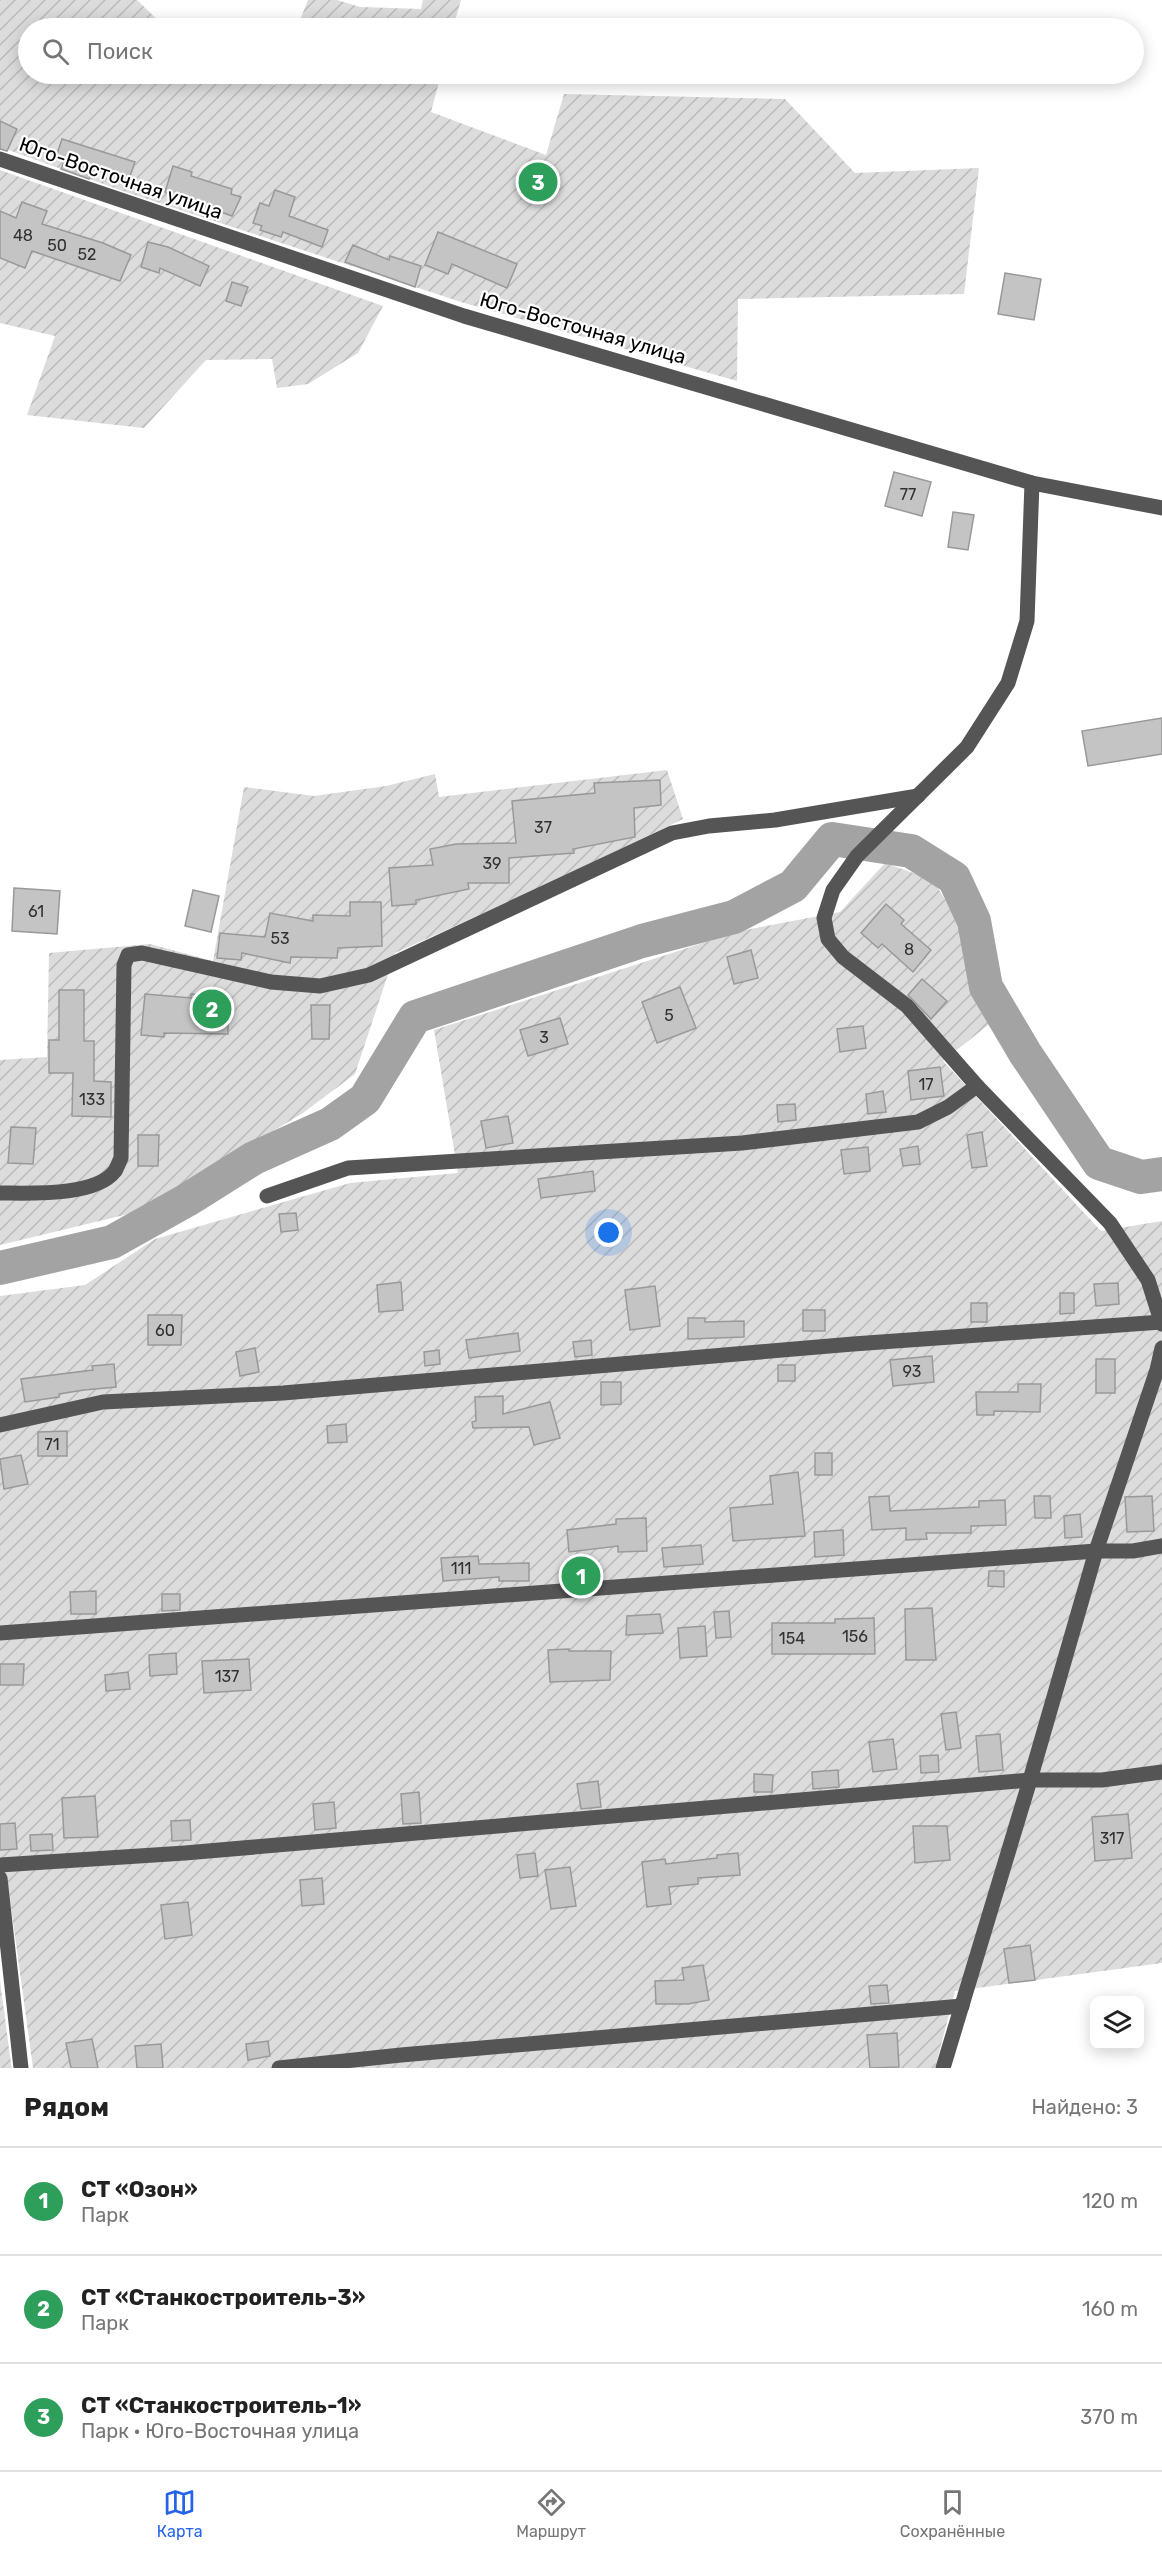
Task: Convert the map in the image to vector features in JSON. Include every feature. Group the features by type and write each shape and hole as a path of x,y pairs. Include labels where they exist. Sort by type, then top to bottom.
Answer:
{"street":[{"name":"Юго-Восточная улица","path":"0,159 464,316 1032,483 1162,508"},
{"path":"0,1425 103,1401 283,1393 853,1344 1162,1323 1155,1280 1110,1223 977,1086 907,1006 843,957 828,939 824,918 833,890 856,856 967,747 1008,683 1027,621 1032,483"},
{"path":"0,1193 79,1190 102,1181 114,1172 121,1158 124,964 128,955 142,952 271,982 320,986 369,975 672,832 775,820 918,796"},
{"path":"267,1196 348,1168 742,1143 918,1122 948,1107 977,1086"},
{"path":"944,2068 1096,1551 1157,1370 1162,1348"},
{"path":"0,1633 1096,1551 1133,1551 1162,1546"},
{"path":"0,1865 197,1852 1030,1780 1102,1780 1162,1772"},
{"path":"0,1878 21,2068"},
{"path":"279,2068 401,2062 962,2006"}],"shaded area":[{"path":"0,0 137,0 156,18 18,18 18,84 438,84 431,112 546,155 564,94 785,99 855,173 979,168 964,294 738,299 737,381 461,302 123,191 0,147"},
{"path":"308,0 337,0 360,7 421,9 423,0 461,0 456,18 301,18"},
{"path":"0,170 383,306 358,353 308,384 277,388 272,359 206,360 144,428 27,415 55,336 0,323"},
{"path":"667,770 683,819 524,895 395,953 355,1074 303,1113 141,1211 0,1245 0,1060 47,1057 49,953 150,944 213,961 244,787 314,796 386,786 435,774 439,797"},
{"path":"885,863 933,880 960,924 992,1022 943,1061 1101,1231 1162,1221 1162,1963 955,1991 935,2068 33,2068 8,1885 0,1856 0,1296 85,1285 155,1239 350,1183 458,1173 434,1030 740,931 840,912"},
{"path":"0,1980 11,2064 12,2068 0,2068"}],"building":[{"path":"0,121 17,129 7,151 0,149"},
{"path":"62,139 135,162 129,179 94,169 89,179 61,169 64,162 56,157"},
{"path":"173,166 192,172 191,176 232,189 231,194 241,197 232,216 165,192"},
{"path":"275,190 295,197 289,216 328,230 322,247 283,232 281,237 260,230 262,226 253,223 260,203 269,206"},
{"path":"22,202 47,211 42,224 103,243 131,255 120,281 32,251 25,268 0,258 0,211 16,218"},
{"path":"438,232 517,264 507,288 452,264 448,274 425,265"},
{"path":"148,242 168,247 209,266 200,286 160,268 159,273 141,267"},
{"path":"353,245 389,260 390,256 421,266 415,287 345,262"},
{"path":"1005,273 1041,279 1034,320 998,314"},
{"path":"232,282 248,287 241,306 226,301"},
{"path":"894,472 931,482 922,516 885,506"},
{"path":"953,512 974,515 968,550 948,547"},
{"path":"1162,718 1162,754 1088,766 1082,731"},
{"path":"660,780 661,805 634,808 635,837 573,849 574,853 509,858 509,883 468,883 469,889 416,900 416,904 392,906 389,868 433,865 430,849 456,844 516,843 512,801 595,793 594,783"},
{"path":"14,888 60,891 57,934 12,931"},
{"path":"193,890 219,896 211,932 185,926"},
{"path":"350,902 381,902 382,946 338,948 337,958 291,957 290,963 242,953 241,960 217,958 220,933 265,937 270,913 313,921 313,915 350,916"},
{"path":"886,904 904,920 901,924 931,950 913,972 882,944 878,948 861,933"},
{"path":"751,950 758,978 734,984 727,957"},
{"path":"922,979 947,1001 931,1019 908,995"},
{"path":"680,987 696,1028 657,1043 642,1002"},
{"path":"59,990 84,990 84,1041 94,1041 94,1081 111,1082 111,1117 72,1116 73,1073 49,1073 49,1040 59,1040"},
{"path":"145,994 191,998 191,994 228,996 228,1034 164,1033 164,1037 141,1035"},
{"path":"311,1005 330,1005 329,1039 312,1039"},
{"path":"560,1018 568,1044 528,1056 520,1030"},
{"path":"863,1026 866,1048 840,1052 837,1029"},
{"path":"940,1067 944,1096 911,1100 908,1071"},
{"path":"883,1091 886,1112 868,1114 866,1094"},
{"path":"795,1104 796,1120 778,1122 777,1105"},
{"path":"508,1116 513,1143 486,1148 481,1121"},
{"path":"11,1127 36,1128 33,1164 8,1163"},
{"path":"982,1132 987,1166 972,1168 967,1135"},
{"path":"138,1135 159,1135 158,1166 138,1166"},
{"path":"918,1146 920,1164 903,1166 900,1149"},
{"path":"868,1147 870,1171 844,1174 841,1150"},
{"path":"593,1171 595,1191 541,1198 538,1179"},
{"path":"296,1213 298,1230 281,1232 279,1214"},
{"path":"401,1282 403,1310 379,1312 377,1285"},
{"path":"1118,1283 1119,1304 1096,1306 1094,1284"},
{"path":"655,1286 660,1326 630,1330 625,1290"},
{"path":"1060,1293 1074,1293 1074,1313 1060,1314"},
{"path":"971,1303 987,1303 987,1322 971,1322"},
{"path":"803,1310 825,1310 825,1331 803,1331"},
{"path":"148,1315 182,1315 181,1345 148,1345"},
{"path":"688,1318 705,1318 705,1322 744,1321 744,1337 688,1339"},
{"path":"518,1333 520,1351 469,1358 466,1340"},
{"path":"591,1340 592,1355 575,1357 573,1342"},
{"path":"255,1348 259,1372 240,1376 236,1352"},
{"path":"439,1350 440,1364 425,1366 424,1352"},
{"path":"932,1356 934,1382 893,1386 890,1360"},
{"path":"1096,1359 1115,1359 1115,1393 1096,1393"},
{"path":"114,1364 116,1387 59,1394 59,1397 25,1402 21,1379 93,1370 92,1366"},
{"path":"778,1365 795,1365 795,1381 778,1381"},
{"path":"601,1382 621,1382 621,1404 601,1405"},
{"path":"1018,1384 1041,1384 1040,1412 994,1411 994,1415 977,1415 976,1392 1018,1392"},
{"path":"503,1396 503,1414 550,1402 560,1438 534,1445 529,1427 473,1428 472,1422 476,1421 475,1397"},
{"path":"346,1424 347,1442 328,1443 327,1426"},
{"path":"67,1431 67,1456 38,1456 38,1432"},
{"path":"815,1453 832,1453 832,1475 815,1475"},
{"path":"21,1455 28,1484 4,1489 0,1459"},
{"path":"798,1472 805,1536 733,1541 730,1508 773,1504 770,1476"},
{"path":"889,1496 890,1511 979,1507 979,1501 1005,1500 1006,1525 971,1526 971,1533 926,1533 927,1539 906,1540 906,1528 872,1530 869,1497"},
{"path":"1034,1496 1050,1496 1051,1518 1035,1518"},
{"path":"1152,1496 1154,1531 1127,1532 1125,1497"},
{"path":"1080,1514 1082,1537 1065,1538 1064,1516"},
{"path":"646,1518 647,1551 618,1552 618,1546 569,1552 567,1530 616,1524 616,1519"},
{"path":"843,1530 844,1555 815,1557 814,1532"},
{"path":"701,1545 703,1564 664,1567 662,1548"},
{"path":"478,1556 479,1564 529,1563 529,1581 499,1581 499,1577 443,1581 441,1558"},
{"path":"989,1571 1004,1571 1004,1587 988,1586"},
{"path":"96,1591 96,1614 71,1614 70,1592"},
{"path":"162,1594 180,1594 180,1610 162,1611"},
{"path":"932,1608 936,1660 906,1660 905,1609"},
{"path":"729,1611 731,1637 716,1638 714,1612"},
{"path":"660,1614 663,1633 626,1635 627,1616"},
{"path":"874,1618 875,1654 772,1654 772,1623 835,1623 835,1619"},
{"path":"705,1626 707,1656 680,1658 678,1628"},
{"path":"569,1649 569,1651 611,1651 610,1680 550,1682 548,1650"},
{"path":"176,1653 177,1674 150,1676 149,1655"},
{"path":"249,1659 251,1690 204,1693 202,1661"},
{"path":"0,1664 24,1664 23,1685 0,1685"},
{"path":"128,1672 130,1689 106,1691 105,1675"},
{"path":"956,1712 961,1748 946,1750 941,1714"},
{"path":"1000,1734 1003,1770 979,1772 976,1736"},
{"path":"893,1739 897,1769 873,1772 869,1742"},
{"path":"938,1755 939,1772 921,1773 920,1756"},
{"path":"838,1770 839,1787 813,1789 812,1772"},
{"path":"754,1774 773,1775 772,1792 754,1792"},
{"path":"598,1781 601,1807 581,1809 577,1784"},
{"path":"419,1792 421,1823 403,1824 401,1794"},
{"path":"95,1796 98,1837 64,1838 62,1798"},
{"path":"334,1802 336,1828 315,1830 313,1804"},
{"path":"1128,1814 1132,1858 1095,1861 1092,1817"},
{"path":"190,1820 191,1840 172,1841 171,1821"},
{"path":"15,1823 17,1849 0,1850 0,1824"},
{"path":"913,1826 947,1826 950,1860 915,1863"},
{"path":"52,1834 53,1850 31,1851 30,1835"},
{"path":"535,1853 538,1876 520,1878 517,1855"},
{"path":"738,1853 740,1875 698,1878 698,1884 669,1887 671,1904 647,1907 642,1862 665,1859 666,1864"},
{"path":"570,1867 576,1906 551,1909 545,1870"},
{"path":"322,1878 324,1904 302,1906 300,1880"},
{"path":"188,1902 192,1935 165,1939 161,1905"},
{"path":"1030,1945 1035,1980 1009,1983 1004,1949"},
{"path":"703,1965 709,2000 688,2004 656,2004 655,1981 684,1980 682,1968"},
{"path":"887,1985 889,2003 871,2004 869,1986"},
{"path":"897,2033 899,2067 870,2068 867,2035"},
{"path":"92,2039 98,2068 71,2068 66,2043"},
{"path":"268,2041 270,2056 248,2060 246,2044"},
{"path":"161,2044 163,2068 137,2068 135,2046"}],"waterway":[{"path":"0,1268 112,1242 187,1200 254,1158 330,1124 365,1099 415,1017 642,941 734,917 793,886 832,839 911,851 954,878 974,921 986,987 1025,1053 1099,1163 1141,1177 1162,1174"}],"place":[{"name":"СТ «Станкостроитель-1»","path":"538,182"},
{"name":"СТ «Станкостроитель-3»","path":"212,1009"},
{"name":"СТ «Озон»","path":"581,1576"}]}
